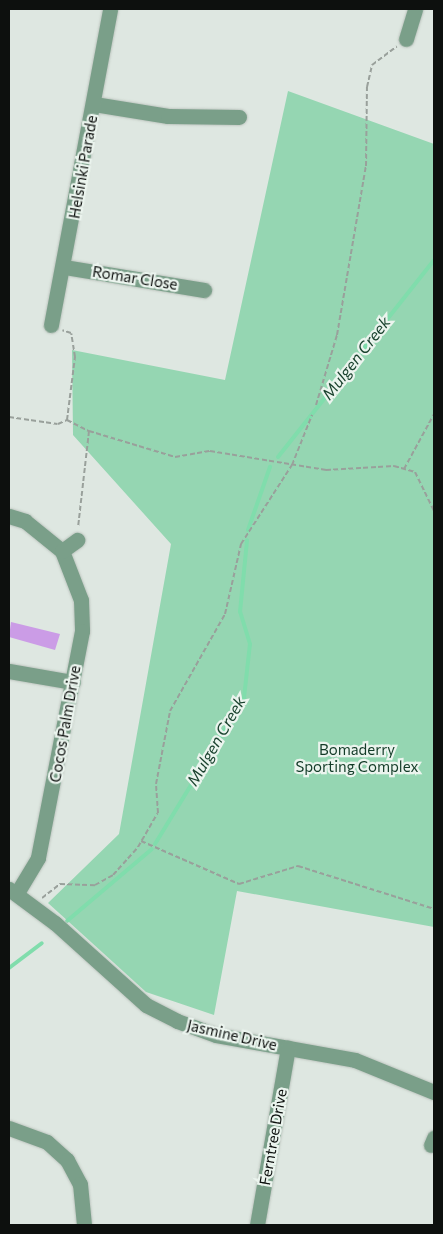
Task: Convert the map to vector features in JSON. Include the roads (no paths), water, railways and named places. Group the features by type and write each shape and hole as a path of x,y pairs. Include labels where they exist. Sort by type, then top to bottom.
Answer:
{"street":[{"name":"Helsinki Parade","path":"51,325 65,267 110,9"},
{"path":"406,39 415,9"},
{"path":"94,104 168,116 238,117"},
{"name":"Romar Close","path":"65,267 204,290"},
{"path":"9,516 25,521 62,550 77,540"},
{"name":"Cocos Palm Drive","path":"13,891 38,858 82,631 81,600 62,550"},
{"path":"9,671 73,682"},
{"name":"Jasmine Drive","path":"13,891 146,1005 195,1029 354,1060 434,1092"},
{"name":"Ferntree Drive","path":"257,1225 288,1048"},
{"path":"9,1128 47,1142 67,1160 80,1184 84,1225"}],"waterway":[{"name":"Mulgen Creek","path":"278,457 434,260"},
{"name":"Mulgen Creek","path":"248,530 270,467"},
{"name":"Mulgen Creek","path":"155,844 244,698 250,644 240,612 247,540"},
{"name":"Mulgen Creek","path":"67,921 152,849"},
{"name":"Mulgen Creek","path":"9,968 42,943"}],"park label":[{"name":"Bomaderry Sporting Complex","path":"357,758"}]}
